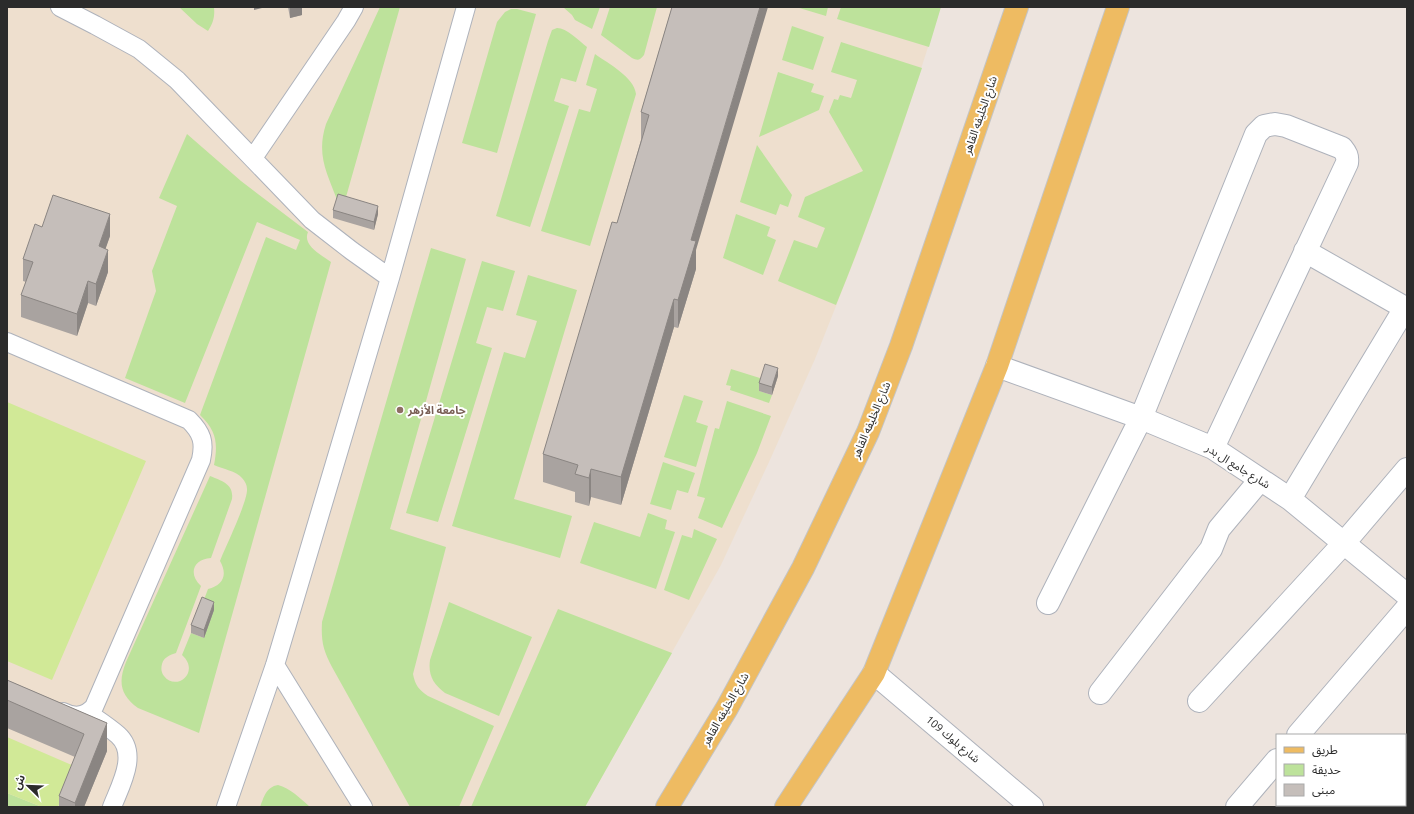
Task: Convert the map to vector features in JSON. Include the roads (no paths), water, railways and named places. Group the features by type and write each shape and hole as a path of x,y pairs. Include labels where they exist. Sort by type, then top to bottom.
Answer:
{"main road":[{"name":"شارع الخليفه القاهر","path":"667,807 727,708 803,568 868,432 901,346 1016,7"},
{"path":"786,807 874,673 997,366 1118,7"}],"street":[{"path":"1048,604 1141,418 1256,134 1264,126 1275,124 1286,126 1342,148 1346,152 1348,158 1345,169 1213,448"},
{"path":"1290,499 1406,309 1305,251"},
{"name":"شارع جامع ال بدر","path":"997,366 1141,418 1213,448 1290,499 1407,595"},
{"path":"1199,701 1344,543 1407,469"},
{"path":"1100,693 1211,549 1224,523 1260,480"},
{"path":"1299,734 1407,608"},
{"name":"شارع بلوك 109","path":"874,673 1032,807"},
{"path":"1237,807 1276,761"}],"lane":[{"path":"60,7 95,24 139,49 177,80 312,220 347,248 390,278"},
{"path":"253,158 354,7"},
{"path":"226,807 275,665 390,278 466,7"},
{"path":"7,342 189,420 197,428 202,438 203,450 201,460 94,707 88,713 74,717 47,706"},
{"path":"275,665 363,807"},
{"path":"88,713 119,736 127,753 128,762 126,772 112,807"}],"place":[{"name":"جامعة الأزهر","path":"400,410"}]}
